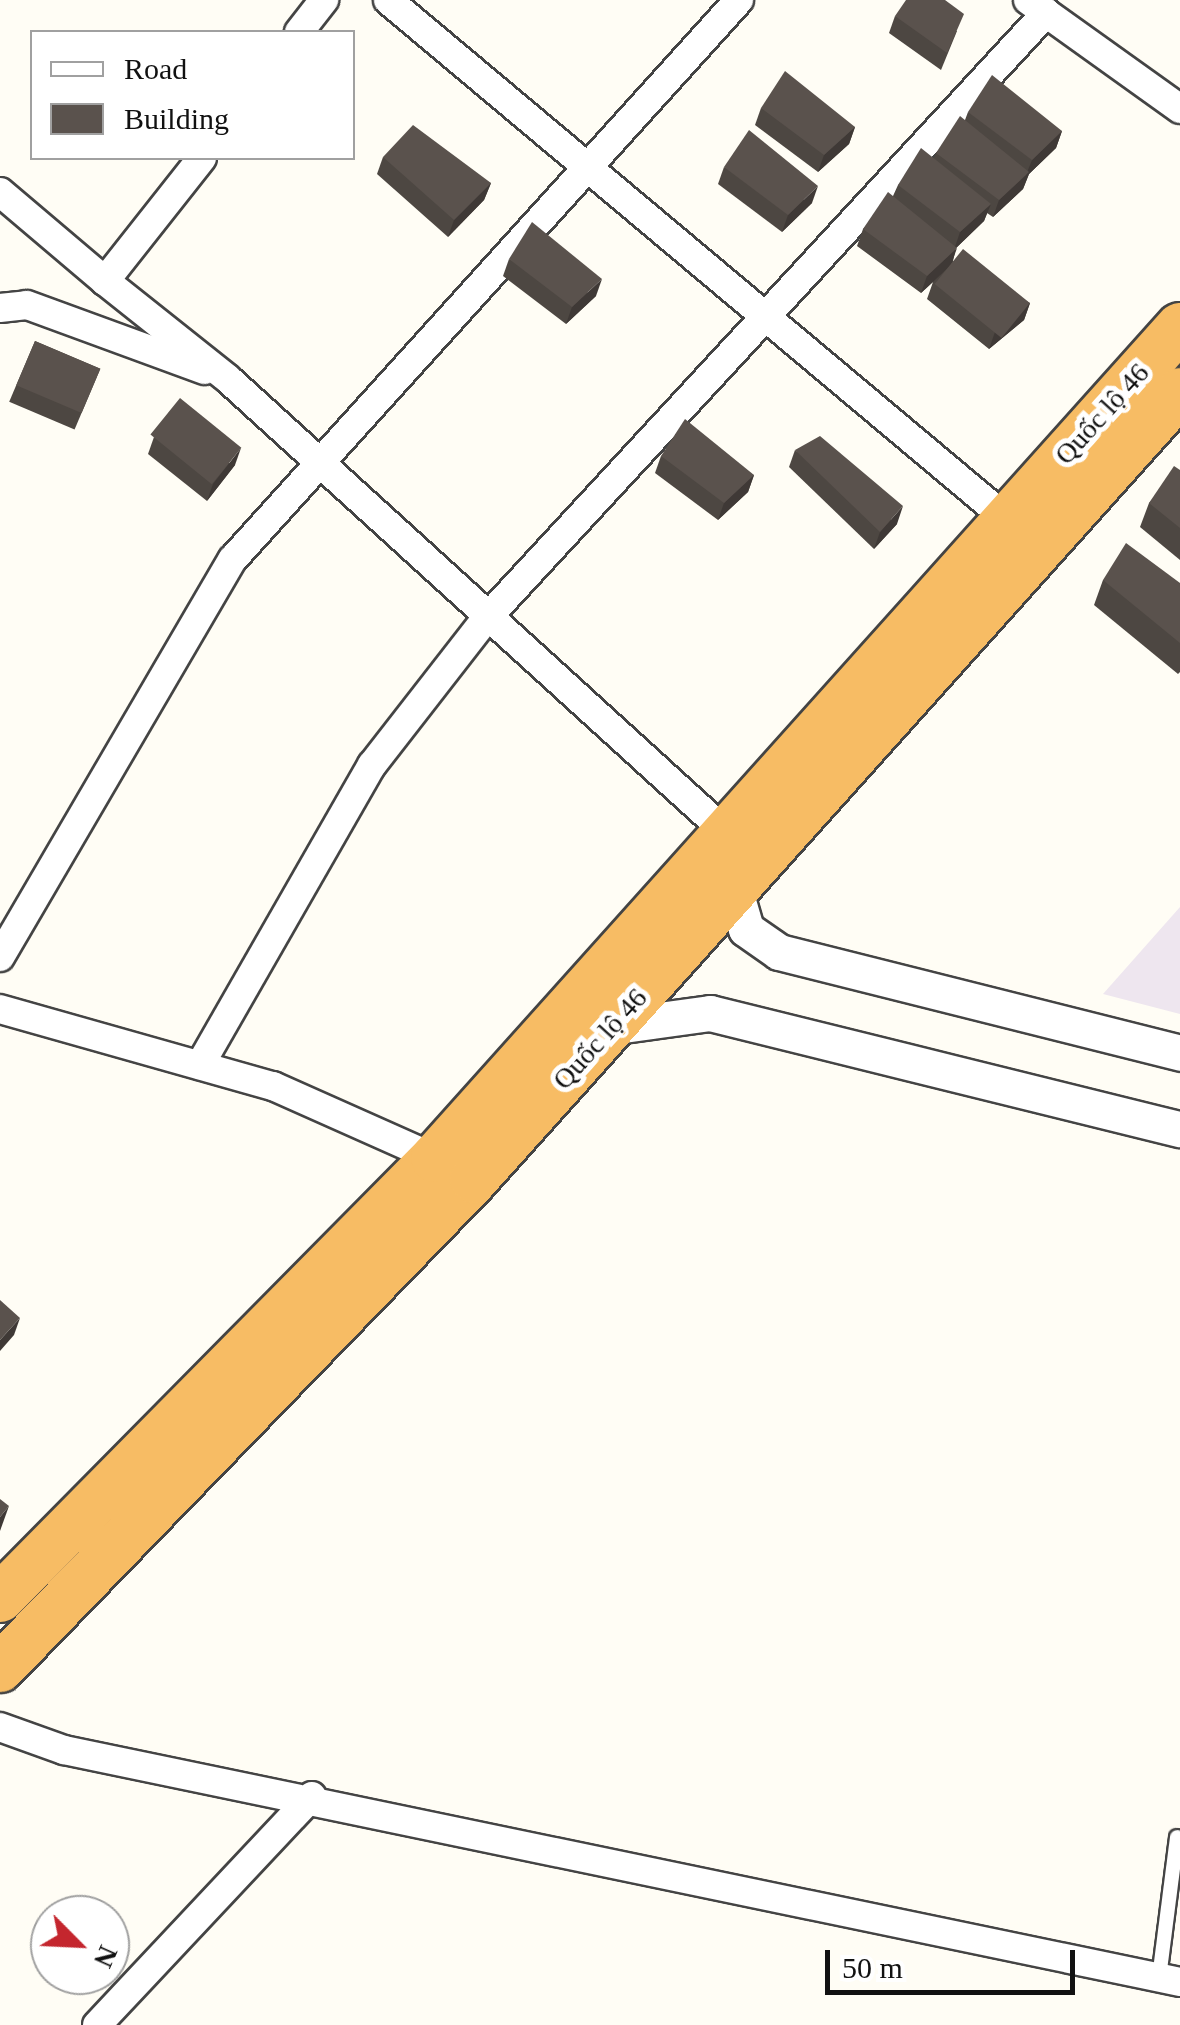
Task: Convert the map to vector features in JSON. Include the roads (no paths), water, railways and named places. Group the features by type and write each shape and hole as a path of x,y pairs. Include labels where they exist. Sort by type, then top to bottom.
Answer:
{"highway":[{"name":"Quốc lộ 46","path":"0,1668 324,1302 435,1158 729,835 1180,327"},
{"name":"Quốc lộ 46","path":"0,1598 324,1302 610,1027 736,894 1180,392"}],"street":[{"path":"301,30 324,0"},
{"path":"388,0 591,164 1008,520"},
{"path":"0,957 233,558 739,0"},
{"path":"200,1065 372,765 485,620 768,314 1037,6 1180,109"},
{"path":"105,282 200,160"},
{"path":"0,192 105,282 228,379 485,620 729,835"},
{"path":"0,308 28,305 228,379"},
{"path":"736,894 746,929 779,952 1180,1053"},
{"path":"0,1009 273,1086 435,1158"},
{"path":"610,1027 710,1013 1180,1128"},
{"path":"0,1728 64,1750 312,1796 1169,1980"},
{"path":"97,2025 312,1796"}],"lane":[{"path":"1169,1980 1176,1837"}]}
